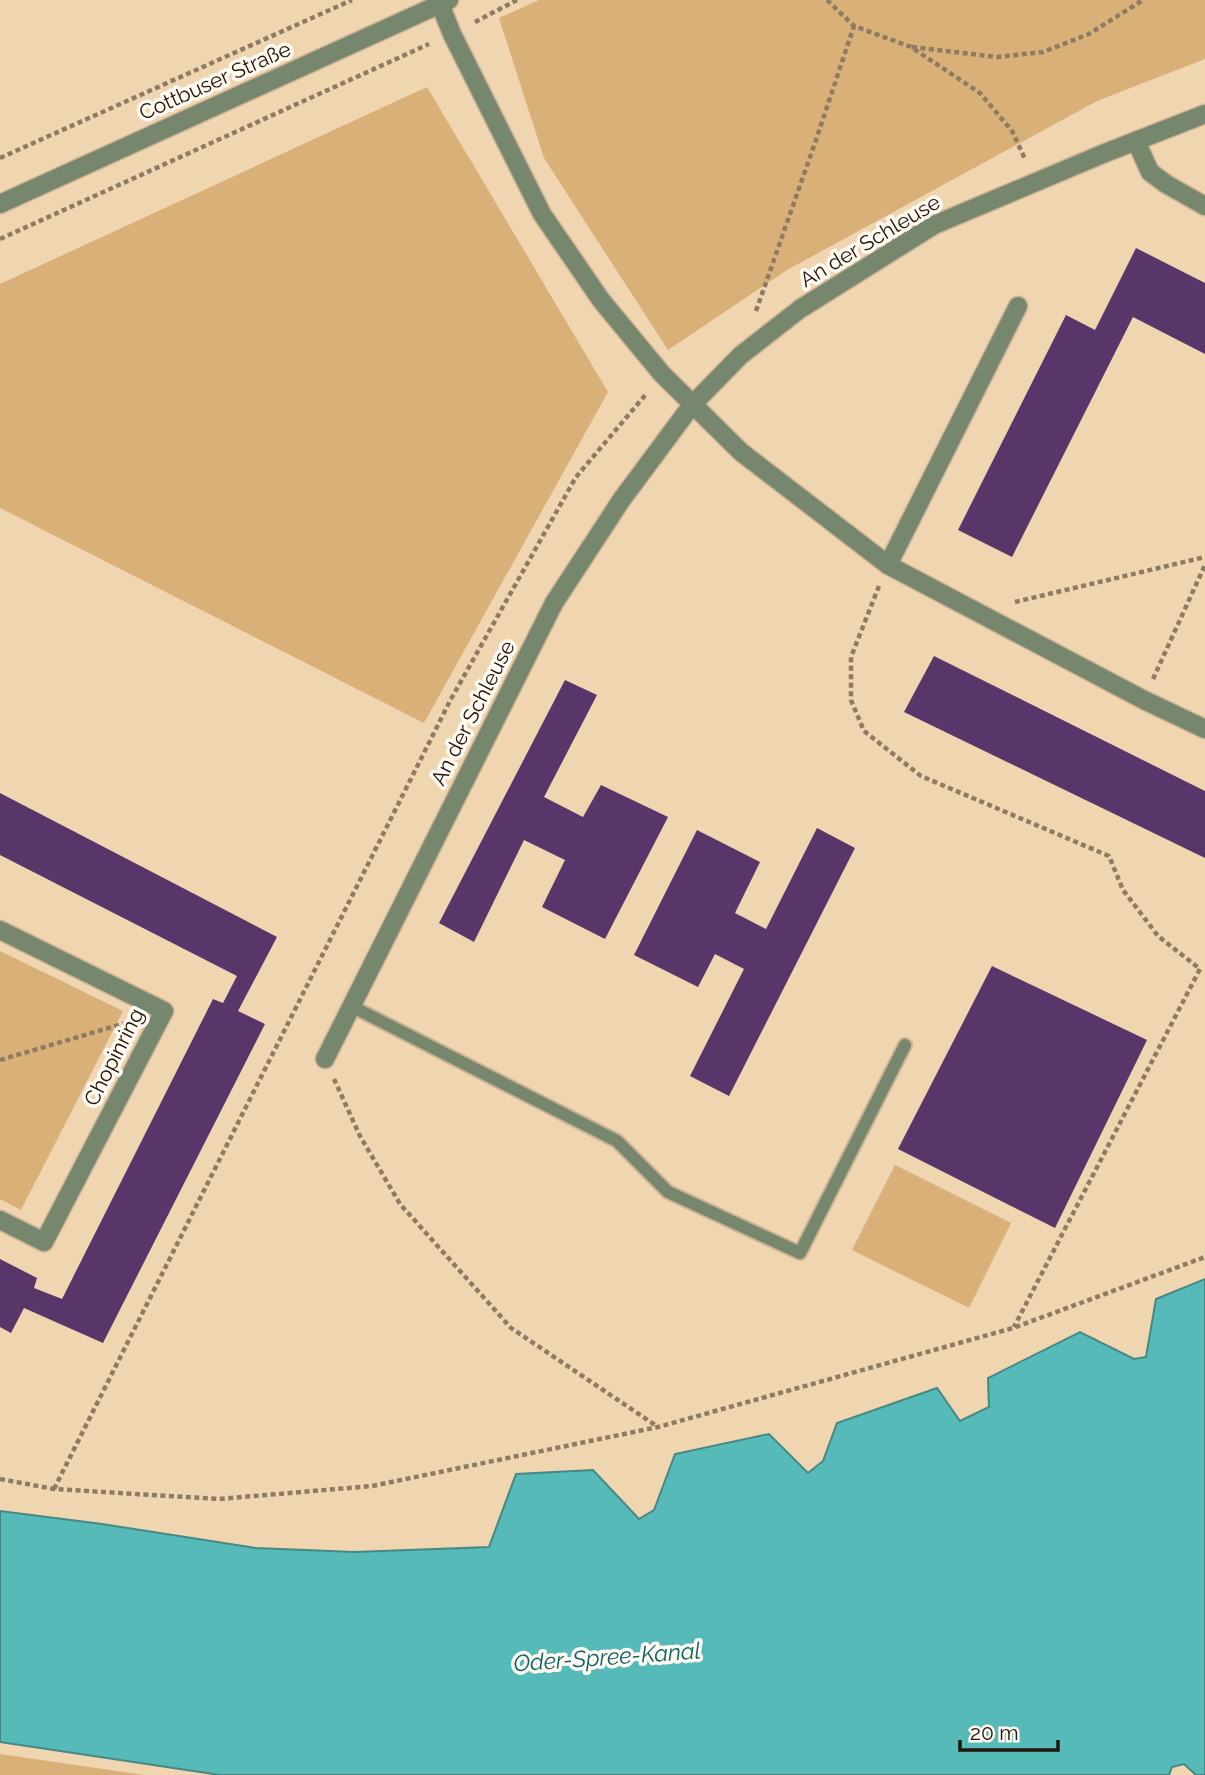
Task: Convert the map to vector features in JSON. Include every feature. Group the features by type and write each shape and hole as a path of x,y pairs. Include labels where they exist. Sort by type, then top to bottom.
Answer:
{"street":[{"path":"445,2 452,34 542,214 601,300 662,374 741,452 888,565 1144,700 1205,729"},
{"name":"Cottbuser Straße","path":"0,204 445,2"},
{"name":"An der Schleuse","path":"325,1059 554,603 622,499 692,405 741,355 800,309 934,225 1205,114"},
{"path":"1136,141 1150,172 1205,206"},
{"path":"888,565 1018,306"},
{"name":"Chopinring","path":"0,930 164,1012 44,1242 0,1220"}],"lane":[{"path":"351,1006 617,1141 668,1192 800,1254 905,1045"}],"path":[{"path":"0,158 350,0"},
{"path":"0,239 452,34 517,0"},
{"path":"827,0 853,26 911,47 997,57 1043,52 1088,34 1143,0"},
{"path":"741,355 853,26"},
{"path":"911,47 980,93 1012,131 1036,182"},
{"path":"54,1489 451,699 576,477 662,374"},
{"path":"977,611 1205,557"},
{"path":"888,565 851,657 851,700 864,731 922,776 1109,856 1123,890 1158,936 1203,971 1013,1328"},
{"path":"1144,700 1205,565"},
{"path":"0,1060 164,1012"},
{"path":"325,1059 360,1136 400,1204 511,1328 658,1427"},
{"path":"0,1479 54,1489 219,1499 372,1486 658,1427 1013,1328 1205,1256"}],"shaded area":[{"path":"539,0 1205,0 1205,59 1097,101 787,270 668,350 544,158 499,18"},
{"path":"427,87 608,392 424,723 0,508 0,284"},
{"path":"0,951 123,1011 21,1210 0,1199"},
{"path":"895,1165 1011,1223 969,1308 852,1250"},
{"path":"0,1754 144,1775 0,1775"}],"water":[{"name":"Oder-Spree-Kanal","path":"1205,1279 1205,1775 1196,1775 1184,1764 1172,1767 1169,1775 220,1775 0,1742 0,1511 256,1548 354,1552 489,1547 516,1474 593,1470 639,1519 654,1510 675,1454 769,1434 808,1473 823,1461 837,1423 937,1388 960,1421 989,1407 988,1378 1080,1332 1134,1359 1146,1357 1156,1299"}],"building":[{"path":"1136,248 1205,283 1205,354 1133,317 1012,557 958,530 1066,315 1095,330"},
{"path":"934,656 1205,791 1205,858 904,712"},
{"path":"565,680 597,695 544,797 583,817 601,785 668,817 605,939 542,907 565,860 524,840 474,942 439,923"},
{"path":"0,793 277,937 238,1011 265,1024 103,1343 24,1308 11,1333 0,1327 0,1259 37,1278 34,1288 62,1299 213,999 223,1003 237,976 0,855"},
{"path":"817,828 855,848 729,1096 690,1076 744,969 715,954 698,987 634,955 697,830 760,862 735,913 766,929"},
{"path":"992,966 1147,1040 1055,1228 898,1149"}]}
